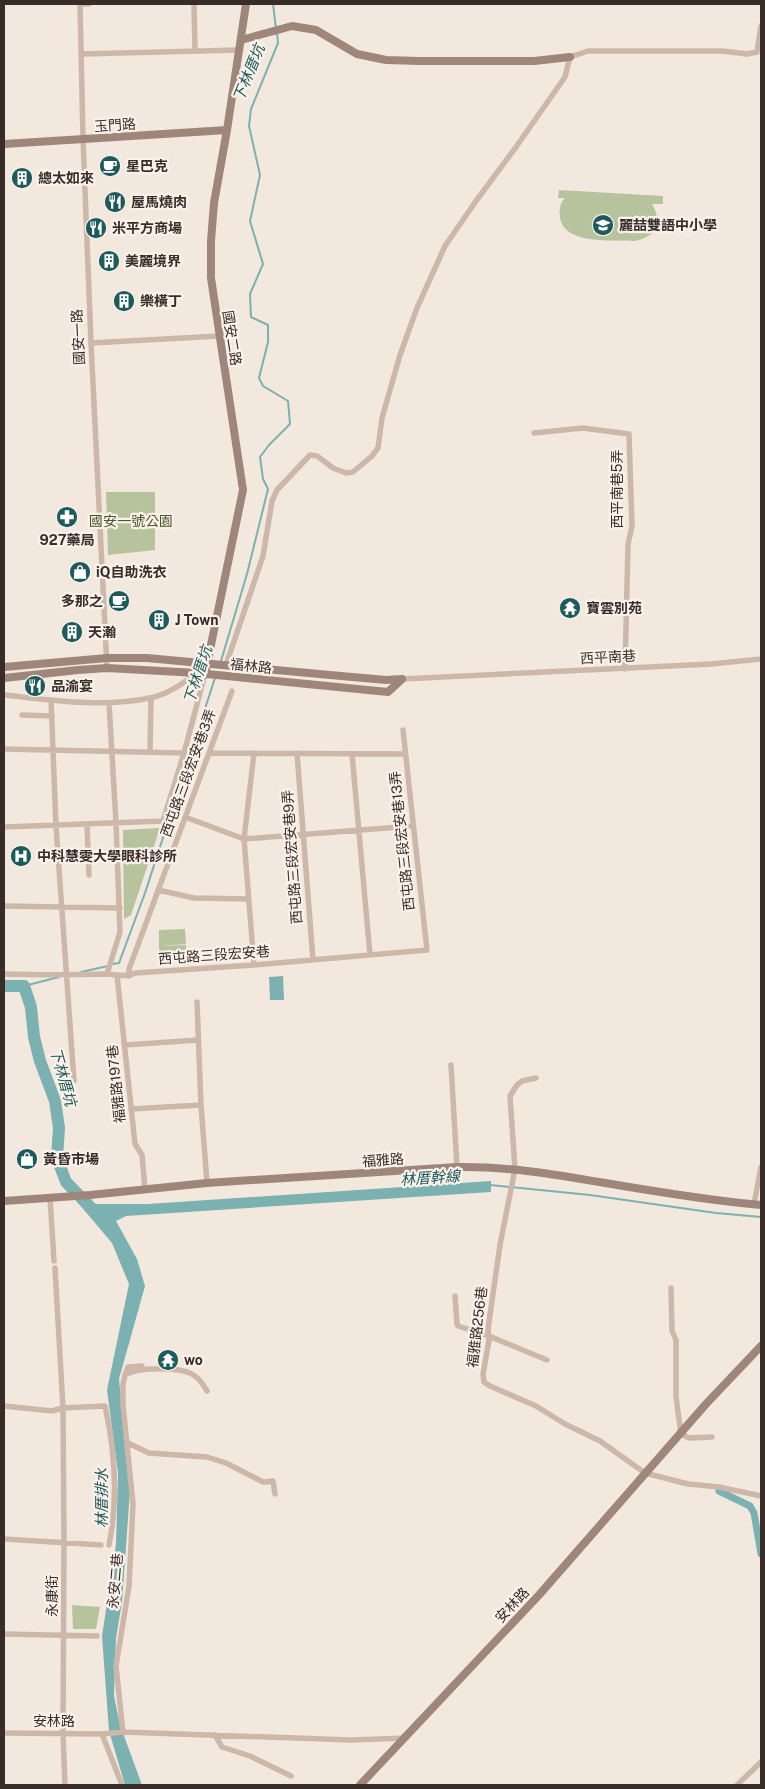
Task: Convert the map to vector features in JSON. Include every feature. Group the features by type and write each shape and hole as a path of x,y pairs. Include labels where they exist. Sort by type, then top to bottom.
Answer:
{"street":[{"path":"80,4 89,4"},
{"name":"國安一路","path":"80,4 91,343 107,668"},
{"path":"194,4 195,51"},
{"name":"國安二路","path":"201,674 207,663 243,490 211,278 211,241 214,203 246,4"},
{"path":"241,40 292,26 316,30 357,54 386,60 534,61 570,57 588,51 722,51 747,54 757,52 761,26"},
{"path":"81,54 240,50"},
{"path":"222,664 263,556 272,501 277,490 310,456 317,456 333,468 346,473 353,472 372,456 378,448 382,418 404,346 417,308 445,246 564,77 570,57"},
{"name":"玉門路","path":"4,144 227,130"},
{"path":"91,343 219,336"},
{"name":"西平南巷5弄","path":"534,433 583,428 629,434 632,526 628,544 625,669"},
{"name":"福林路","path":"4,667 107,658 148,658 402,680 456,678"},
{"name":"西平南巷","path":"456,678 711,664 761,659"},
{"name":"福林路","path":"4,678 107,668 214,675 376,692 388,692 402,680"},
{"path":"4,695 110,703 151,698 201,674"},
{"path":"4,827 163,821 184,753 201,674"},
{"name":"西屯路三段宏安巷3弄","path":"129,976 129,969 232,691"},
{"path":"150,752 151,698"},
{"path":"51,700 56,826 74,1081"},
{"path":"107,974 120,932 110,703"},
{"path":"22,715 52,716"},
{"name":"西屯路三段宏安巷13弄","path":"403,730 426,950"},
{"path":"4,749 184,753"},
{"path":"209,752 405,754"},
{"path":"254,753 244,839 254,965"},
{"name":"西屯路三段宏安巷9弄","path":"297,753 313,960"},
{"path":"352,754 370,954"},
{"path":"185,817 244,839 413,826"},
{"path":"87,824 89,875"},
{"path":"158,890 194,898 248,899"},
{"path":"4,906 120,908"},
{"name":"西屯路三段宏安巷","path":"4,974 66,976 107,974 129,976 135,973 426,950"},
{"name":"福雅路197巷","path":"117,975 135,1144 142,1155 145,1189"},
{"path":"197,1002 206,1183"},
{"path":"125,1045 198,1040"},
{"path":"450,1066 457,1167"},
{"name":"福雅路256巷","path":"536,1078 522,1081 510,1096 515,1169 500,1245 488,1329 483,1374 484,1382 536,1406 565,1424 600,1441 646,1473 688,1484 718,1487 761,1496"},
{"path":"131,1109 201,1105"},
{"name":"福雅路","path":"4,1201 90,1195 206,1183 457,1167 487,1167 515,1169 646,1190 758,1204"},
{"path":"758,1204 761,1167"},
{"name":"永康街","path":"50,1198 63,1408 63,1733 66,1785"},
{"path":"671,1288 672,1331 676,1340 676,1397 681,1434 689,1438 712,1437"},
{"path":"455,1296 458,1326 547,1360"},
{"name":"安林路","path":"360,1785 539,1595 706,1404 761,1346"},
{"path":"125,1375 128,1367 131,1366 169,1367"},
{"path":"125,1375 133,1371 145,1369 188,1372 196,1376 207,1391"},
{"name":"永安二巷","path":"123,1732 116,1666 129,1586 133,1504 123,1405 125,1375"},
{"path":"4,1406 52,1411 63,1408 105,1406 112,1453 115,1494 110,1546"},
{"path":"128,1443 148,1453 207,1457 226,1463 263,1482 273,1482 275,1494"},
{"path":"4,1539 101,1545"},
{"path":"4,1634 97,1636"},
{"path":"123,1732 351,1740 406,1738"},
{"name":"安林路","path":"4,1733 103,1734 123,1732"},
{"path":"103,1734 122,1785"},
{"path":"215,1735 222,1747 250,1756 291,1776"},
{"path":"737,1785 761,1762"}],"green space":[{"path":"559,190 663,196 663,204 652,204 657,217 656,228 642,239 635,241 591,239 580,237 563,226 560,212 561,204 565,198 558,198"},
{"name":"國安一號公園","path":"106,492 155,492 155,550 108,555"},
{"path":"160,828 131,915 124,919 123,830"},
{"path":"185,929 186,944 159,946 159,930"},
{"path":"186,945 187,960 160,962 159,946"},
{"path":"72,1605 100,1607 96,1629 73,1629"}],"water":[{"path":"283,976 284,1000 270,1000 269,977"},
{"path":"491,1181 491,1192 126,1216 116,1221 137,1259 145,1286 119,1379 130,1491 122,1602 116,1638 114,1696 120,1725 142,1785 125,1785 109,1731 102,1636 116,1544 118,1473 107,1390 129,1284 112,1243 79,1204 148,1204"}],"waterway":[{"name":"下林厝坑","path":"273,4 276,29"},
{"name":"下林厝坑","path":"221,661 247,574 268,489 263,479 260,457 290,424 288,401 263,386 259,378 268,342 268,325 251,317 250,294 263,264 250,221 260,175 249,126 251,109 278,43 277,33"},
{"name":"下林厝坑","path":"113,964 119,963 145,893 215,678"},
{"name":"下林厝坑","path":"81,972 108,966"},
{"name":"下林厝坑","path":"24,986 59,977"},
{"name":"下林厝坑","path":"4,986 24,986 31,1007 34,1037 40,1061 55,1101 59,1128 57,1158 66,1182 98,1215"},
{"name":"林厝幹線","path":"490,1185 590,1195 716,1213 761,1217"},
{"path":"719,1491 750,1506 754,1513 761,1554"}],"place":[{"name":"星巴克","path":"110,166"},
{"name":"總太如來","path":"22,178"},
{"name":"屋馬燒肉","path":"115,202"},
{"name":"麗喆雙語中小學","path":"603,225"},
{"name":"米平方商場","path":"96,228"},
{"name":"美麗境界","path":"109,261"},
{"name":"樂橫丁","path":"124,301"},
{"name":"927藥局","path":"67,517"},
{"name":"iQ自助洗衣","path":"80,572"},
{"name":"多那之","path":"119,601"},
{"name":"寶雲別苑","path":"570,608"},
{"name":"J Town","path":"159,620"},
{"name":"天瀚","path":"72,632"},
{"name":"品渝宴","path":"35,686"},
{"name":"中科慧雯大學眼科診所","path":"21,856"},
{"name":"黃昏市場","path":"27,1159"},
{"name":"wo","path":"168,1360"}],"water label":[{"name":"林厝排水","path":"102,1498"}]}
